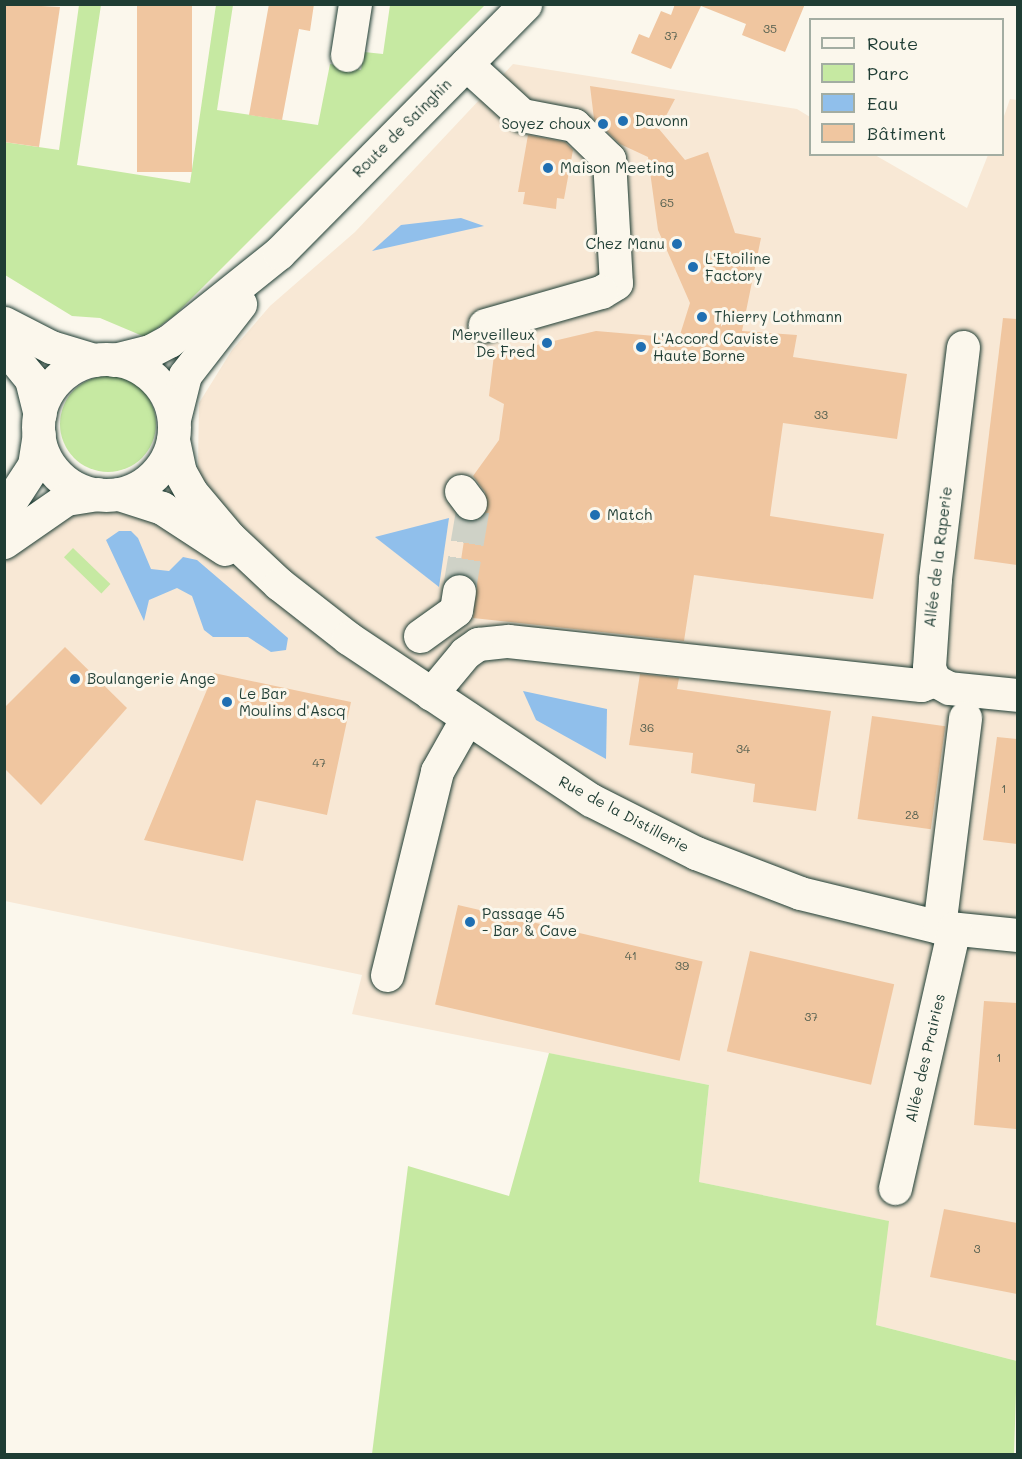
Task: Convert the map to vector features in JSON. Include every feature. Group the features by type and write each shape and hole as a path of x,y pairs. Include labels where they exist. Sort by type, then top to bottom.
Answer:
{"street":[{"path":"347,55 355,4"},
{"name":"Route de Sainghin","path":"104,360 150,351 169,341 279,253 525,4"},
{"path":"466,64 522,115 574,125 609,159 616,283 602,292 485,325"},
{"name":"Route de Sainghin","path":"173,430 189,368 279,253"},
{"path":"4,323 51,347 104,360 151,376 169,400 173,430 154,475 109,494 66,499 4,542"},
{"path":"4,346 31,379 40,424 55,471 70,484 109,494"},
{"name":"Allée de la Raperie","path":"934,680 927,653 963,347"},
{"path":"4,511 34,465 40,424 59,378 104,360"},
{"name":"Rue de la Distillerie","path":"173,430 180,472 191,492 229,537 279,584"},
{"name":"Rue de la Distillerie","path":"109,494 162,508 279,584 396,671 591,800 696,853 800,893 946,928 1017,934"},
{"path":"396,671 424,630 456,610 459,591"},
{"path":"431,694 465,653 478,644 508,640 921,686 934,680 949,688 1017,695"},
{"path":"387,975 437,771 467,718"},
{"name":"Allée des Prairies","path":"895,1188 946,928 965,718"}],"shaded area":[{"path":"513,64 797,109 809,116 809,156 877,156 967,208 988,156 1004,156 1004,116 1010,99 1017,100 1017,1361 876,1325 888,1221 699,1182 709,1085 352,1014 362,975 5,901 4,557 72,506 130,506 165,493 198,466 199,403 232,350 270,306 355,232"}],"green space":[{"path":"79,5 101,5 77,165 190,183 216,5 233,5 217,110 318,125 330,64 361,70 364,52 383,54 390,5 485,5 175,315 145,337 100,318 72,316 5,275 4,142 59,150"},
{"path":"108,376 126,380 142,390 152,406 156,424 152,442 142,458 126,468 108,472 90,468 74,458 64,442 60,424 64,406 74,390 90,380"},
{"path":"73,548 110,584 101,593 64,557"},
{"path":"549,1053 709,1085 699,1182 889,1221 876,1325 1017,1361 1014,1454 372,1454 408,1166 509,1196"}],"water":[{"path":"461,218 484,226 372,251 401,225"},
{"path":"449,518 439,587 375,537"},
{"path":"119,531 131,531 138,538 151,569 169,571 183,557 197,560 288,638 286,650 271,652 248,637 213,637 204,630 192,596 177,588 149,600 144,621 106,540"},
{"path":"523,691 607,709 606,759 536,720"}],"building":[{"path":"4,4 60,7 39,147 4,142"},
{"path":"137,4 192,4 192,172 137,172"},
{"path":"269,4 314,4 310,31 299,29 282,120 249,115"},
{"path":"675,4 805,4 785,52 742,35 746,24 701,6 671,69 631,53 639,34 649,38 661,11 671,15"},
{"path":"590,86 675,99 659,129 685,160 708,152 735,233 761,238 742,331 797,335 793,357 907,374 897,439 783,423 770,516 884,534 873,599 694,575 684,641 473,618 477,585 459,573 467,521 481,518 487,510 485,492 473,476 499,440 504,404 489,396 494,355 596,331 679,338 690,303 658,230 648,157 620,144 594,119"},
{"path":"528,135 565,142 573,150 564,199 557,198 556,209 523,204 525,192 518,192"},
{"path":"1003,318 1017,319 1017,565 974,559"},
{"path":"65,647 127,708 41,805 4,768 4,708"},
{"path":"214,673 351,702 327,815 256,800 243,861 144,840"},
{"path":"640,674 679,678 677,689 831,711 816,811 753,802 755,784 691,773 693,753 629,745"},
{"path":"872,716 945,726 931,829 858,819"},
{"path":"997,737 1017,739 1017,844 983,840"},
{"path":"458,905 703,961 680,1061 435,1004"},
{"path":"750,951 894,984 871,1085 727,1051"},
{"path":"984,1001 1017,1003 1016,1129 974,1125"},
{"path":"944,1209 1017,1223 1017,1294 930,1277"}],"tunnel":[{"path":"459,591 473,508 470,503"}],"place":[{"name":"Davonn","path":"623,121"},
{"name":"Soyez choux","path":"603,124"},
{"name":"Maison Meeting","path":"548,168"},
{"name":"Chez Manu","path":"677,244"},
{"name":"L'Etoiline Factory","path":"693,267"},
{"name":"Thierry Lothmann","path":"702,317"},
{"name":"Merveilleux De Fred","path":"547,343"},
{"name":"L'Accord Caviste Haute Borne","path":"641,347"},
{"name":"Match","path":"595,515"},
{"name":"Boulangerie Ange","path":"75,679"},
{"name":"Le Bar Moulins d'Ascq","path":"227,702"},
{"name":"Passage 45 - Bar & Cave","path":"470,922"}]}
